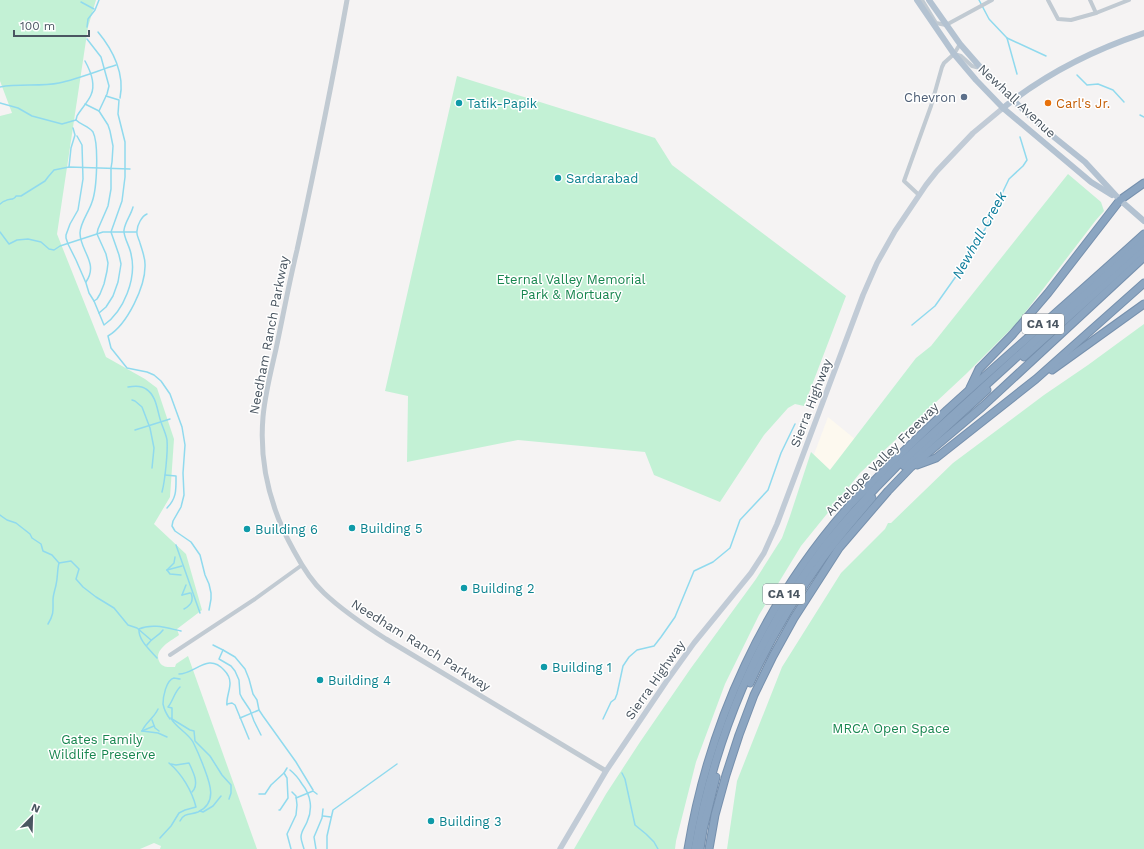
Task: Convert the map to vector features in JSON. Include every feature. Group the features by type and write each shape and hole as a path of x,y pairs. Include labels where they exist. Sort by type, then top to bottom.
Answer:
{"highway":[{"path":"968,391 979,369 1012,336 1043,299 1120,200 1144,184"},
{"path":"695,849 706,796 715,763 738,698 770,632 788,601 827,544 870,494 896,467 1143,241"},
{"path":"700,849 711,794 719,764 740,705 764,653 786,614 823,558 873,496 899,470 1143,241"},
{"name":"Antelope Valley Freeway","path":"688,849 700,791 719,728 744,667 776,608 811,555 852,503 908,446 968,391 1143,241"},
{"name":"Antelope Valley Freeway","path":"709,849 720,794 746,715 773,656 801,605 839,548 911,467 982,407 1144,256"},
{"path":"911,467 936,458 1036,379 1144,283"},
{"path":"1036,379 1052,370 1144,304"}],"main road":[{"name":"Newhall Avenue","path":"917,0 954,54 972,76 1003,108 1091,182 1120,200"},
{"name":"Newhall Avenue","path":"929,0 960,44 981,68 1044,129 1085,162 1120,200 1144,221"},
{"name":"Sierra Highway","path":"560,849 606,771 678,666 694,643 744,582 764,553 777,524 863,295 877,263 892,236 919,195 937,171 973,133 1013,100 1051,74 1071,63 1110,45 1144,33"}],"street":[{"name":"Needham Ranch Parkway","path":"347,0 339,48 313,175 266,392 262,440 266,478 272,503 287,539 309,576 323,592 362,624 606,771"},
{"path":"922,0 936,23 946,25 992,0"},
{"path":"1048,0 1058,19 1071,20 1096,13 1129,0"},
{"path":"1090,0 1096,13"},
{"path":"919,195 904,181 931,106 942,67 944,63 954,54 960,44"},
{"path":"954,54 962,56 972,66 981,68"},
{"path":"170,655 302,565"}],"shaded area":[{"path":"828,417 855,439 830,470 813,457"}],"green space":[{"name":"Gates Family Wildlife Preserve","path":"0,0 96,0 88,27 57,234 106,357 145,379 157,388 174,439 170,497 154,524 186,554 202,610 177,629 179,635 160,650 158,658 163,666 175,667 176,664 188,656 257,849 160,849 161,846 154,843 140,849 0,849 0,116 12,113 0,81"},
{"name":"Eternal Valley Memorial Park & Mortuary","path":"457,76 655,138 672,165 846,296 804,406 795,404 788,408 764,435 720,502 654,475 645,452 518,440 407,462 408,396 385,391"},
{"path":"1068,174 1101,202 1104,211 1017,323 966,374 860,473 801,546 759,615 725,684 696,762 675,849 574,849 606,794 640,742 691,668 756,579 782,538 811,452 830,470 916,358 931,346"},
{"name":"MRCA Open Space","path":"1144,324 1144,849 727,849 737,781 782,667 841,573 885,529 888,523 891,523 953,463 1044,395"}],"waterway":[{"path":"87,27 88,19 95,10 99,0"},
{"name":"Newhall Creek","path":"979,0 989,19 1007,38 1017,74"},
{"path":"81,2 94,9"},
{"path":"98,32 113,54 119,71 121,80 120,98"},
{"path":"1007,38 1046,56"},
{"path":"87,39 101,57 109,86 99,111"},
{"path":"76,120 77,116 91,95 93,86 92,77 85,61"},
{"path":"0,87 59,83 116,65"},
{"path":"1077,75 1087,85 1098,84 1113,90 1124,102"},
{"path":"99,313 106,307 113,296 118,282 121,264 111,232 122,201 125,177 125,142 118,114 119,100 106,96"},
{"path":"0,103 18,108 32,116 62,124 76,120"},
{"path":"85,104 99,111 108,125 113,146 111,189 108,206 97,234 106,254 108,263 104,284 100,294 94,301"},
{"path":"1140,115 1144,117"},
{"path":"76,120 93,132 96,146 97,167 94,196 80,229 81,239 91,269 86,282"},
{"path":"69,167 71,148 75,135 73,128"},
{"path":"77,136 82,145 83,179 78,210 70,224 66,238 104,325 118,311 123,303 130,283 132,263 124,230 133,207"},
{"name":"Newhall Creek","path":"912,325 935,306 964,265 985,229 1009,179 1023,166 1027,160 1020,137"},
{"path":"0,204 16,196 21,196 45,181 54,170 69,167 130,169"},
{"path":"147,214 140,221 137,232 145,261 139,294 122,323 108,336 111,348 127,368 154,375 161,381 170,394 182,427 185,445 183,473 184,495 181,507 173,521 172,526 175,531 191,542 200,555 211,593 209,610"},
{"path":"0,232 9,244 17,240 28,239 41,242 49,249 54,250 60,246 103,232 136,232"},
{"path":"128,387 137,386 144,388 150,392 156,404 167,440 166,466 162,492"},
{"path":"132,400 142,407 150,428 154,448 152,468"},
{"path":"135,430 170,419"},
{"name":"Newhall Creek","path":"603,719 611,702 615,699 623,666 629,657 637,650 654,646 675,617 694,571 713,562 730,548 740,520 768,490 781,453 795,424"},
{"path":"165,475 176,476 176,489 173,501 167,508"},
{"path":"0,515 7,520 16,523 30,534 32,538 41,544 43,551 52,555 59,563 71,561 79,569 76,579 83,587 114,608 128,625 137,628 151,640"},
{"path":"176,545 200,613"},
{"path":"167,570 174,563 175,557"},
{"path":"48,624 53,612 53,598 57,582 59,563"},
{"path":"167,570 182,566"},
{"path":"167,570 170,574 181,575"},
{"path":"182,595 186,585"},
{"path":"182,595 190,593"},
{"path":"184,609 191,602 191,593"},
{"path":"157,658 142,641 139,629 154,626 181,631"},
{"path":"147,645 163,630"},
{"path":"213,645 223,650 219,659 231,666 235,671 239,680 240,694 250,710 261,735"},
{"path":"223,650 235,657 245,669 253,694 257,700 259,710 296,762 313,790"},
{"path":"179,674 191,671 207,663 218,665 225,671 230,683 227,705"},
{"path":"170,719 163,704 164,693 171,679 180,679"},
{"path":"180,687 168,707 172,708 172,719 194,731 195,741 210,756 222,775 231,785 229,799"},
{"path":"227,704 232,703 235,705 249,739"},
{"path":"142,731 158,709"},
{"path":"240,718 259,710"},
{"path":"171,718 193,742 200,756 211,791 208,803 204,808 198,812 184,816 180,821"},
{"path":"152,720 155,728 159,731"},
{"path":"142,731 154,726"},
{"path":"142,731 158,733 167,737"},
{"path":"160,838 171,826 179,813 196,807 186,783 169,763"},
{"path":"171,764 176,765 189,763 196,782 192,792"},
{"path":"327,849 327,836 333,810 397,764"},
{"path":"259,794 265,794 271,785 284,773 287,768"},
{"path":"290,770 305,788 310,802 309,817 301,835 304,849"},
{"path":"279,810 288,798 287,778 284,773"},
{"name":"Newhall Creek","path":"622,773 625,779 635,825 654,842 658,849"},
{"path":"296,798 313,791 317,794"},
{"path":"291,849 287,834 296,815 297,805 296,796 292,792"},
{"path":"200,811 203,812 213,806 221,796"},
{"path":"316,849 314,837 322,818 323,809"},
{"path":"323,816 331,817"}],"place":[{"name":"Chevron","path":"964,97"},
{"name":"Tatik-Papik","path":"459,103"},
{"name":"Carl's Jr.","path":"1048,103"},
{"name":"Sardarabad","path":"558,178"},
{"name":"Building 5","path":"352,528"},
{"name":"Building 6","path":"247,529"},
{"name":"Building 2","path":"464,588"},
{"name":"Building 1","path":"544,667"},
{"name":"Building 4","path":"320,680"},
{"name":"Building 3","path":"431,821"}]}
